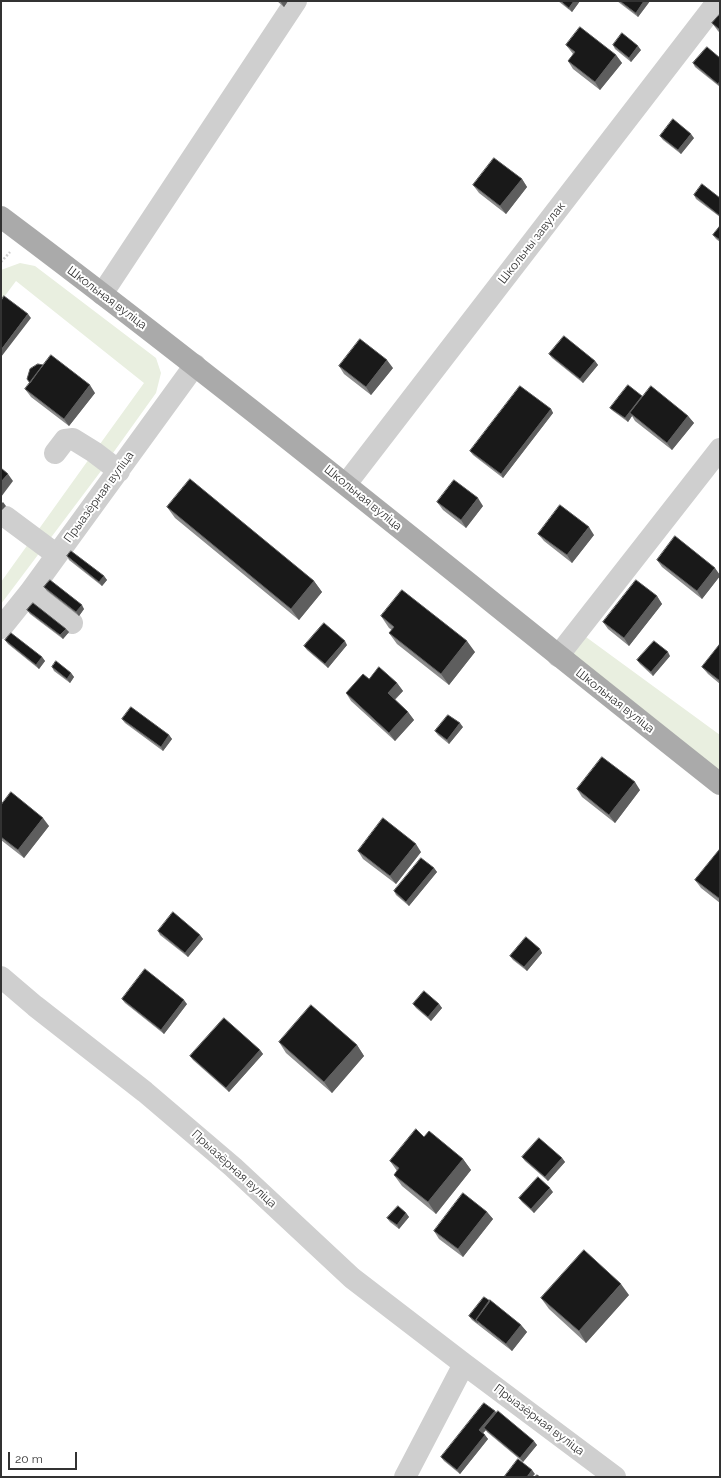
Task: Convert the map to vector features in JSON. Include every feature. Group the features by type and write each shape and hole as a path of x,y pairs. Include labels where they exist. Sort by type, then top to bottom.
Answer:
{"main road":[{"name":"Школьная вуліца","path":"1,217 195,365 346,484 558,656 720,784"}],"street":[{"path":"102,294 296,1"},
{"name":"Школьны завулак","path":"346,484 718,1"},
{"name":"Прыазёрная вуліца","path":"1,628 30,592 195,365"},
{"path":"55,453 65,440 73,439 94,452 119,471"},
{"path":"558,656 720,449"},
{"path":"6,516 56,555"},
{"path":"30,592 72,623"},
{"name":"Прыазёрная вуліца","path":"1,977 35,1006 145,1092 234,1167 352,1278 615,1477"},
{"path":"405,1477 464,1364"}],"green space":[{"path":"20,263 35,266 156,358 161,373 156,393 113,453 100,444 144,383 16,281 1,301 1,270"},
{"path":"89,459 101,471 1,604 1,582"},
{"path":"586,637 720,735 720,777 569,659"}],"building":[{"path":"561,1 574,1 569,8"},
{"path":"620,1 644,1 636,13"},
{"path":"720,14 720,30 712,23"},
{"path":"580,27 616,55 595,82 568,61 575,52 566,45"},
{"path":"622,33 638,46 629,58 613,45"},
{"path":"707,47 720,58 720,81 718,84 693,63"},
{"path":"673,119 691,134 678,150 660,136"},
{"path":"494,158 522,179 500,206 473,185"},
{"path":"702,184 720,198 720,216 694,195"},
{"path":"720,226 720,240 713,235"},
{"path":"4,296 28,314 1,350 1,301"},
{"path":"564,336 595,361 580,379 549,354"},
{"path":"360,339 387,360 366,387 339,366"},
{"path":"51,355 90,385 64,419 25,389"},
{"path":"38,364 43,365 30,383 27,379 30,369"},
{"path":"628,385 642,396 625,418 610,408"},
{"path":"520,386 551,409 501,474 470,451"},
{"path":"651,386 688,416 667,443 630,413"},
{"path":"1,468 8,474 1,482"},
{"path":"190,479 314,581 291,609 167,507"},
{"path":"454,480 478,498 461,520 437,502"},
{"path":"560,505 589,527 567,555 538,534"},
{"path":"675,536 715,568 697,591 657,560"},
{"path":"71,551 104,576 99,582 67,556"},
{"path":"50,580 82,605 76,612 44,587"},
{"path":"636,580 657,596 624,638 603,622"},
{"path":"402,590 467,641 441,674 389,633 394,627 381,616"},
{"path":"33,603 66,629 60,635 27,610"},
{"path":"324,623 345,641 325,664 304,646"},
{"path":"11,633 42,657 36,665 5,640"},
{"path":"654,641 668,652 651,672 637,660"},
{"path":"720,644 720,681 702,667"},
{"path":"56,661 71,673 67,679 52,667"},
{"path":"379,667 397,683 388,693 408,712 389,733 346,693 363,674 369,679"},
{"path":"131,707 169,735 161,747 122,719"},
{"path":"448,715 460,723 447,740 435,731"},
{"path":"602,757 635,782 609,815 577,789"},
{"path":"11,792 43,818 18,850 1,837 1,805"},
{"path":"383,818 416,844 390,876 358,851"},
{"path":"720,849 720,899 695,880"},
{"path":"421,858 434,868 406,902 394,891"},
{"path":"173,912 200,935 185,953 158,931"},
{"path":"526,937 540,949 524,967 510,956"},
{"path":"145,969 184,1000 161,1030 122,999"},
{"path":"424,991 439,1004 428,1017 413,1004"},
{"path":"311,1005 357,1045 324,1082 279,1042"},
{"path":"224,1018 260,1050 226,1088 190,1056"},
{"path":"416,1129 424,1137 429,1131 463,1159 428,1202 394,1175 399,1168 390,1161"},
{"path":"539,1138 562,1158 545,1177 522,1157"},
{"path":"538,1177 550,1188 531,1209 519,1198"},
{"path":"463,1193 487,1212 458,1249 434,1231"},
{"path":"398,1206 406,1213 397,1225 387,1218"},
{"path":"584,1250 621,1284 579,1331 541,1298"},
{"path":"484,1297 490,1301 476,1320 478,1323 469,1316"},
{"path":"490,1300 521,1325 506,1344 476,1320"},
{"path":"484,1403 495,1411 479,1430 485,1435 457,1470 441,1457"},
{"path":"498,1411 534,1441 520,1458 484,1428"},
{"path":"518,1459 532,1470 527,1477 506,1477 505,1476"}]}
